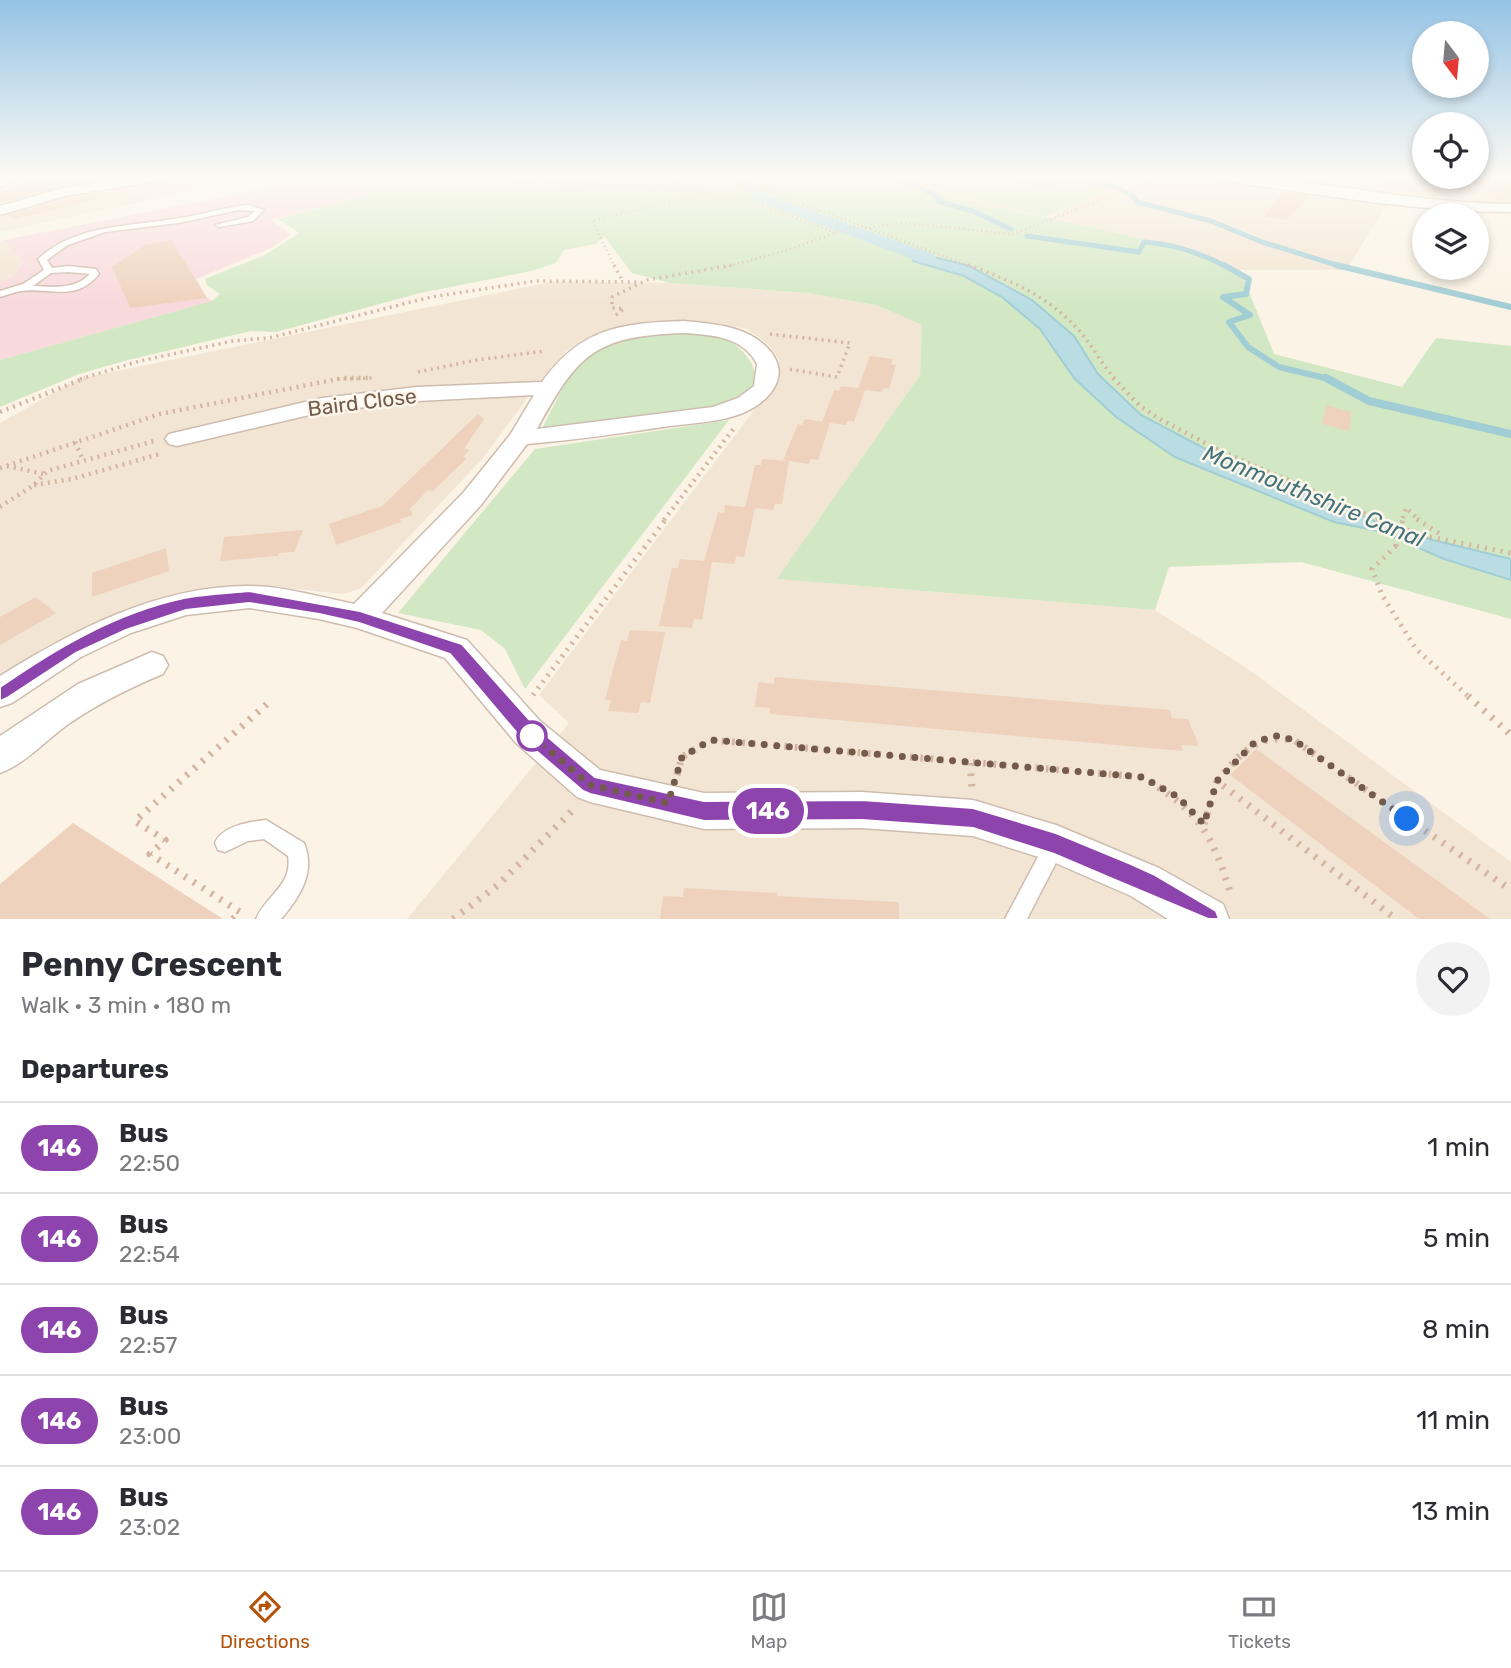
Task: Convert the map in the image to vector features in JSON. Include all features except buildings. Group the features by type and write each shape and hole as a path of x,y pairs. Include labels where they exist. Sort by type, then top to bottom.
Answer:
{"street":[{"path":"360,617 472,499 520,438 550,388 561,354 617,334 674,328 729,332 762,351 768,364 769,376 763,390 726,411 603,430 520,438"},
{"name":"Baird Close","path":"177,439 322,405 417,394 550,388"},
{"path":"0,693 70,648 120,625 185,604 249,597 360,617 456,649 528,732 590,785 704,811 862,810 973,818 1056,844 1221,912"},
{"path":"0,757 42,722 86,693 152,665"}],"lane":[{"path":"49,271 42,259 52,250 84,235 127,226 188,219"},
{"path":"219,225 250,219"},
{"path":"0,294 22,288 49,271 81,269 93,271 95,274 86,283 75,287 22,288"},
{"path":"226,843 246,832 266,829 297,850 300,874 293,889 267,919"},
{"path":"1016,919 1056,844"}],"path":[{"path":"601,219 592,221 622,281"},
{"path":"798,219 837,233"},
{"path":"837,219 995,273 1040,296 1082,334 1110,374 1140,406 1163,421 1221,450 1352,506 1385,523 1424,536 1511,553"},
{"path":"864,228 905,223 1013,234 1049,219"},
{"path":"607,320 624,309 612,308 612,297 625,287 638,282 710,270 855,226"},
{"path":"0,412 96,373 140,361 233,341 269,338 431,297 537,281 638,282"},
{"path":"784,368 837,377"},
{"path":"516,718 763,390"},
{"path":"0,507 34,485 44,474 83,460 157,440 148,418"},
{"path":"34,485 72,479 166,452 177,439"},
{"path":"75,442 83,460"},
{"path":"6,466 44,474"},
{"path":"1447,539 1418,520 1406,508 1396,546 1372,569 1382,595 1416,649 1511,735"},
{"path":"233,919 240,912 150,853 165,841 135,821 267,704"},
{"path":"1221,912 1204,824 1217,781 1255,742 1276,736 1294,740 1511,890"},
{"path":"668,803 682,757 711,740 1142,777 1178,797 1204,824"},
{"path":"1217,781 1396,919"},
{"path":"453,919 498,885 570,816 590,785"}],"shaded area":[{"path":"0,219 61,219 0,232"},
{"path":"112,219 275,219 271,220 291,235 271,248 196,279 207,298 212,301 0,360 0,283 15,275 23,262 4,240"},
{"path":"1052,219 1378,219 1346,270 1240,270 1176,246"},
{"path":"4,240 23,261 15,275 0,283 0,241"},
{"path":"551,282 670,283 808,293 876,305 922,325 920,375 778,579 1155,610 1248,669 1511,862 1511,919 407,919 569,723 539,695 779,377 779,360 769,345 748,329 707,322 658,321 623,326 590,337 566,351 540,381 483,458 361,588 344,594 277,587 228,586 178,594 119,612 46,646 0,677 0,423 78,379"}],"green space":[{"path":"278,219 1052,219 1176,246 1240,270 1274,354 1402,387 1436,338 1511,346 1511,619 1301,562 1169,567 1155,610 777,579 920,375 922,325 876,305 808,293 670,283 632,273 604,236 596,244 564,250 556,263 531,271 420,293 276,332 251,331 128,360 79,374 0,407 0,360 212,301 220,294 207,285 205,279 265,255 299,233"},
{"path":"675,333 719,336 742,350 755,374 750,390 738,399 715,407 541,431 565,384 589,355 622,339"},
{"path":"729,420 525,689 505,649 481,630 398,613 535,449"}],"water":[{"path":"894,247 969,266 1032,300 1074,336 1098,374 1141,415 1215,454 1384,525 1511,559 1511,580 1444,559 1383,532 1334,522 1175,457 1116,417 1074,378 1040,329 1002,297 964,276 913,261 914,256"}],"waterway":[{"name":"Monmouthshire Canal","path":"817,219 927,258"},
{"path":"989,219 1011,229"},
{"path":"1203,219 1262,242 1338,266"},
{"path":"1027,236 1139,252 1144,242 1155,243 1187,250 1227,267"},
{"path":"1224,265 1249,279 1246,294 1223,297 1250,315 1229,322 1248,347 1279,367 1327,379"},
{"path":"1338,266 1511,307"},
{"path":"1338,266 1343,267"},
{"path":"1327,379 1369,401 1511,434"}],"bus line":[{"name":"146","path":"0,693 70,648 120,625 185,604 249,597 319,608 360,617 456,649 528,732 590,785 704,811 862,810 973,818 1056,844 1123,872 1208,919"}],"route":[{"path":"532,736 528,732 590,785 668,803 682,757 711,740 1142,777 1178,797 1204,824 1217,781 1255,742 1276,736 1294,740 1407,819"}]}
